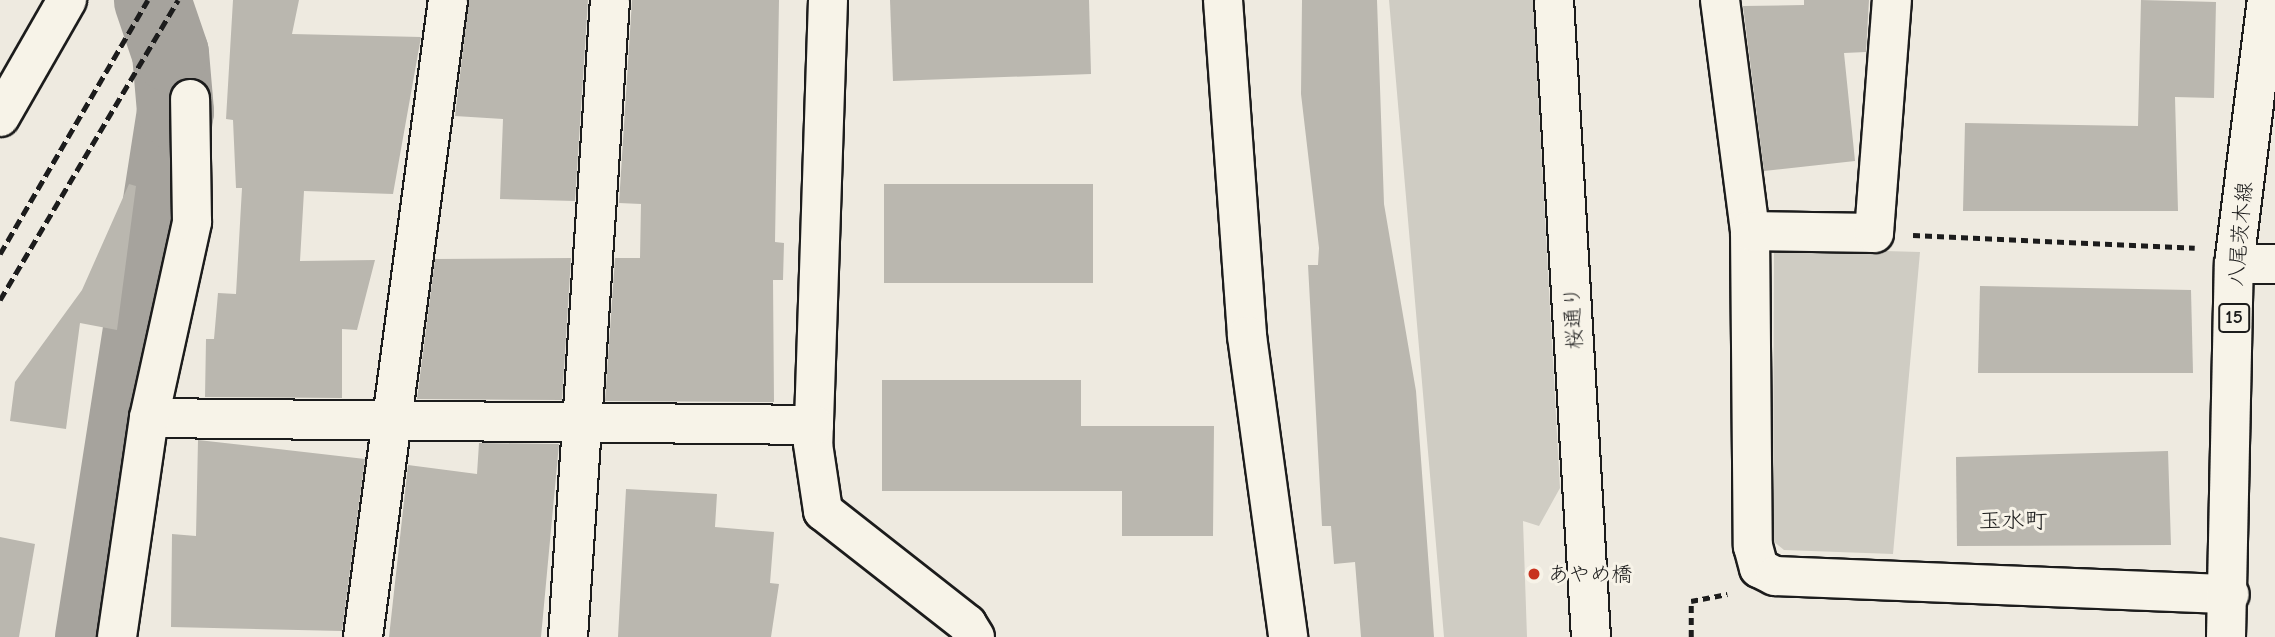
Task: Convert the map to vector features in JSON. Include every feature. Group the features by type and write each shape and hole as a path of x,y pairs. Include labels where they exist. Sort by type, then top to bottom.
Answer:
{"street":[{"path":"0,117 67,0"},
{"path":"363,637 448,0"},
{"path":"568,637 610,0"},
{"path":"828,0 814,425 823,511 967,624 975,637"},
{"path":"1223,0 1247,336 1288,637"},
{"name":"桜通り","path":"1554,0 1591,637"},
{"path":"1720,0 1750,231 1753,547 1759,568 1775,576 2230,594"},
{"path":"1750,231 1874,233 1892,0"},
{"name":"八尾茨木線","path":"2226,637 2230,594 2234,264 2267,0"},
{"path":"117,637 149,418 192,222 190,99"},
{"path":"2234,264 2275,264"},
{"path":"149,418 814,425"}],"path":[{"path":"1874,233 2196,248 2234,264"}],"shaded area":[{"path":"1389,0 1533,0 1560,488 1539,526 1523,521 1527,637 1444,637"},
{"path":"1774,248 1920,252 1893,554 1784,550 1773,541"}],"building":[{"path":"233,0 299,0 292,34 421,37 393,194 304,191 300,261 375,260 357,330 342,329 342,398 205,397 206,339 214,339 218,293 236,294 242,188 236,188 233,120 226,119"},
{"path":"469,0 588,0 575,201 500,199 503,119 455,116"},
{"path":"632,0 779,0 775,242 784,243 783,280 773,280 774,402 605,401 615,258 640,258 641,204 619,203"},
{"path":"890,0 1089,0 1091,74 893,81"},
{"path":"1302,0 1377,0 1384,204 1416,391 1434,637 1361,637 1355,562 1334,564 1331,526 1322,526 1308,265 1318,265 1319,248 1301,94"},
{"path":"1804,0 1869,0 1866,52 1844,53 1855,161 1764,171 1743,6 1804,5"},
{"path":"2141,0 2216,2 2214,98 2175,97 2178,211 1963,211 1965,123 2138,126"},
{"path":"129,184 136,186 117,330 80,323 66,429 10,421 15,382 82,290"},
{"path":"884,184 1093,184 1093,283 884,283"},
{"path":"571,258 562,400 417,399 435,259"},
{"path":"1980,286 2191,290 2193,373 1978,373"},
{"path":"882,380 1081,380 1081,426 1214,426 1213,536 1122,536 1122,491 882,491"},
{"path":"198,440 365,459 342,631 171,627 172,534 196,536"},
{"path":"479,443 559,444 541,637 389,637 408,465 477,474"},
{"path":"2168,451 2171,545 1957,546 1956,457"},
{"path":"626,489 717,494 715,527 774,532 770,583 779,584 771,637 618,637"},
{"path":"0,537 35,544 19,637 0,637"}],"waterway":[{"path":"93,637 175,111 170,53 152,0"}],"railway":[{"path":"0,254 148,0"},
{"path":"0,300 178,0"}],"place":[{"name":"あやめ橋","path":"1534,574"}],"district":[{"name":"玉水町","path":"2013,521"}]}
